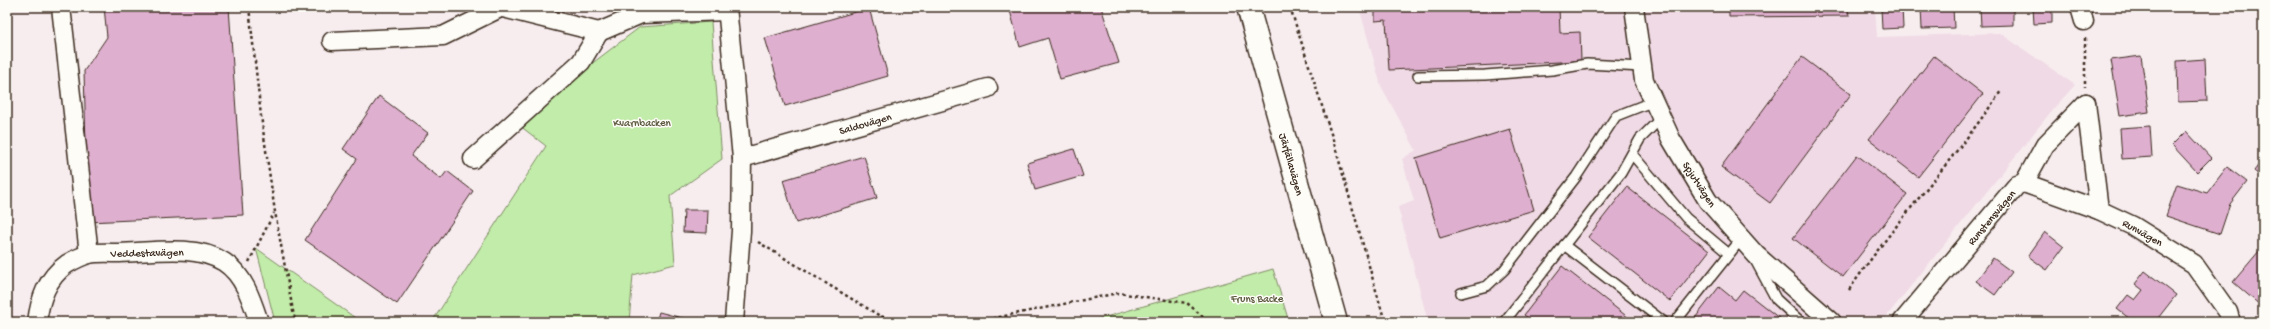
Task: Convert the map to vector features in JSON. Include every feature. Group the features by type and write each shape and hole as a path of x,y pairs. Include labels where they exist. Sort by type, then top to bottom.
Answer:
{"street":[{"path":"61,7 89,254"},
{"name":"Järfällavägen","path":"1248,7 1336,322"},
{"name":"Spjutvägen","path":"1634,7 1644,80 1671,139 1708,200 1756,255 1832,322"},
{"path":"332,41 443,36 500,8 599,32"},
{"path":"473,159 581,62 599,32 641,14 727,9 742,158 741,231 734,322"},
{"name":"Saldovägen","path":"742,158 988,88"},
{"path":"2086,103 2099,210"},
{"name":"Runstensvägen","path":"1902,322 2017,185 2024,183 2045,145 2086,103"},
{"name":"Runvägen","path":"2024,183 2099,210 2133,226 2194,264 2228,312 2231,322"},
{"name":"Veddestavägen","path":"37,322 40,300 50,280 67,264 89,254 196,253 211,255 226,263 240,279 250,296 259,322"}],"lane":[{"path":"1418,76 1485,75 1552,70 1587,64 1642,67"},
{"path":"1461,293 1486,286 1504,270 1576,177 1616,116 1654,101"},
{"path":"1504,322 1621,173 1640,139 1661,118"},
{"path":"1632,154 1686,218 1729,254"},
{"path":"1675,322 1742,238"},
{"path":"1564,245 1664,322"},
{"path":"1756,255 1755,260 1757,265 1776,299 1801,322"}],"path":[{"path":"249,7 261,116 275,212 295,322"},
{"path":"1290,7 1334,143 1385,322"},
{"path":"2082,14 2086,103"},
{"path":"1849,290 1868,263 1974,130 2001,90"},
{"path":"240,279 275,212"},
{"path":"741,231 880,316 902,322"},
{"path":"974,322 1118,293 1187,303 1209,322"}],"shaded area":[{"path":"1359,7 1875,7 1877,37 2000,33 2075,85 2054,108 1882,322 1428,322 1398,207 1414,201 1402,159 1416,150 1381,86"}],"green space":[{"name":"Kvarnbacken","path":"711,22 722,159 670,196 675,264 633,275 629,322 432,322 546,146 515,122 640,27"},
{"path":"256,248 361,322 275,322"},
{"name":"Fruns Backe","path":"1273,269 1289,322 1088,322"}],"building":[{"path":"104,7 229,7 243,215 88,222 84,71 107,37"},
{"path":"1009,7 1101,7 1119,63 1060,79 1048,38 1020,47"},
{"path":"1375,7 1559,7 1560,33 1580,32 1581,61 1389,70 1386,20 1375,21"},
{"path":"1729,7 1848,7 1849,16 1729,17"},
{"path":"1881,7 1902,7 1903,28 1882,29"},
{"path":"1921,7 1953,7 1954,28 1922,29"},
{"path":"1980,7 2013,7 2013,25 1981,26"},
{"path":"2033,7 2052,7 2052,23 2034,24"},
{"path":"869,8 888,76 785,106 765,38"},
{"path":"1934,56 1983,94 1918,177 1869,139"},
{"path":"2141,56 2149,112 2120,116 2111,60"},
{"path":"1802,57 1851,94 1770,203 1721,167"},
{"path":"2205,59 2207,101 2178,102 2177,61"},
{"path":"379,96 428,133 411,156 441,179 447,171 473,191 397,304 305,240 357,159 343,149"},
{"path":"2150,126 2152,157 2122,159 2120,128"},
{"path":"1510,129 1534,210 1440,238 1416,158"},
{"path":"2186,131 2211,158 2197,172 2172,145"},
{"path":"1074,149 1083,176 1035,190 1027,163"},
{"path":"1857,155 1907,194 1843,277 1793,238"},
{"path":"864,156 877,198 796,223 783,180"},
{"path":"2263,159 2263,178 2254,171"},
{"path":"2227,167 2247,182 2230,204 2220,234 2166,216 2177,184 2207,193"},
{"path":"1627,187 1709,251 1670,301 1588,237"},
{"path":"684,210 708,210 707,233 683,232"},
{"path":"2045,232 2064,247 2047,270 2028,256"},
{"path":"2260,250 2263,253 2263,303 2261,306 2233,282"},
{"path":"1993,258 2012,272 1995,295 1976,281"},
{"path":"1562,266 1634,322 1533,322 1524,315"},
{"path":"2145,271 2176,295 2155,322 2134,322 2117,309 2128,295 2135,300 2143,290 2135,284"},
{"path":"1719,287 1735,300 1743,290 1784,322 1692,322"},
{"path":"659,312 686,319 686,322 656,322"}]}
